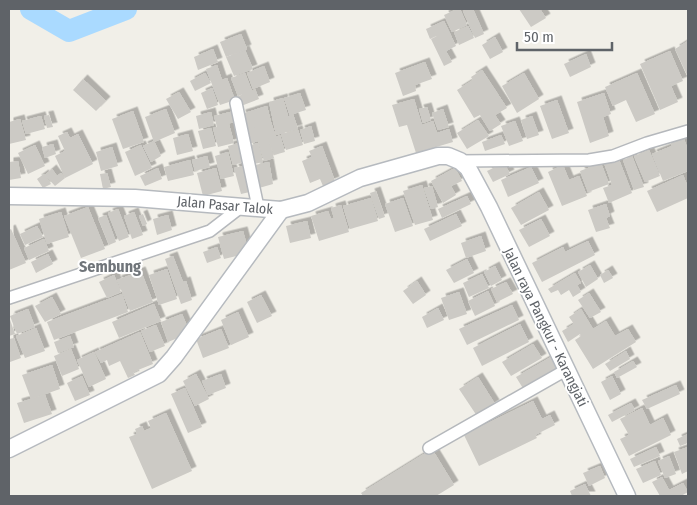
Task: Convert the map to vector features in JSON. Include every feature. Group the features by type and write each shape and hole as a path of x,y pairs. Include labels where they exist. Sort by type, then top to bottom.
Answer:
{"main road":[{"name":"Jalan Pasar Talok","path":"9,196 135,198 281,210 308,203 360,178 391,168 438,156 448,156 460,161"},
{"name":"Jalan raya Pangkur - Karangjati","path":"460,161 468,168 489,208 553,338 566,370 627,496"},
{"path":"9,449 159,374 174,357 281,210"}],"street":[{"path":"236,103 258,207"},
{"path":"460,161 589,160 612,156 688,131"},
{"path":"9,298 210,231 241,207"},
{"path":"429,448 566,370"}],"building":[{"path":"460,9 467,25 452,32 444,15"},
{"path":"473,9 484,34 475,38 463,11"},
{"path":"519,9 540,9 546,18 531,27"},
{"path":"444,21 456,46 446,51 452,62 444,66 431,39 447,31 430,39 426,29"},
{"path":"468,26 474,38 459,45 454,32"},
{"path":"241,34 247,49 226,57 220,42"},
{"path":"495,37 503,52 490,59 482,45"},
{"path":"688,41 688,77 675,49"},
{"path":"213,49 218,62 198,70 194,57"},
{"path":"245,50 253,69 234,76 226,57"},
{"path":"670,51 683,81 671,86 678,102 660,110 640,64"},
{"path":"586,54 591,67 570,77 564,64"},
{"path":"425,62 432,79 415,85 416,91 403,96 395,73"},
{"path":"217,65 222,80 227,78 235,100 220,105 206,69"},
{"path":"264,66 270,82 253,89 247,73"},
{"path":"482,70 507,108 495,115 501,124 490,131 480,115 474,118 457,90 473,80 471,77"},
{"path":"205,73 211,83 195,91 190,81"},
{"path":"245,73 252,91 255,89 259,99 241,106 237,97 243,94 238,96 231,78"},
{"path":"524,73 539,99 517,113 502,86"},
{"path":"637,73 655,114 636,122 626,100 613,106 605,87"},
{"path":"83,79 106,101 96,111 73,90"},
{"path":"212,88 218,105 207,109 201,93"},
{"path":"179,92 191,112 178,119 166,99"},
{"path":"300,93 306,110 293,114 298,129 276,135 269,102 283,98 288,116 284,118 290,116 284,98"},
{"path":"604,93 611,114 603,117 609,136 590,143 577,102"},
{"path":"414,99 422,125 433,121 437,133 449,129 453,142 416,153 407,125 399,127 392,105"},
{"path":"557,100 569,133 552,139 540,106"},
{"path":"267,106 276,137 280,135 285,152 274,155 268,138 274,158 264,161 258,141 249,144 241,114"},
{"path":"427,107 431,120 423,123 419,109"},
{"path":"166,109 175,133 154,142 145,117"},
{"path":"443,109 449,127 438,130 432,113"},
{"path":"133,111 144,142 123,149 112,119"},
{"path":"234,111 237,121 224,125 229,124 234,143 218,147 213,128 217,127 214,116"},
{"path":"211,112 214,125 199,129 196,116"},
{"path":"49,115 53,127 47,128 44,116"},
{"path":"41,116 45,129 26,134 22,121"},
{"path":"532,116 539,135 527,139 521,120"},
{"path":"20,119 26,140 9,144 9,122"},
{"path":"478,120 489,136 467,149 457,133"},
{"path":"515,121 523,141 509,146 501,126"},
{"path":"311,126 315,141 304,144 300,130"},
{"path":"211,128 216,146 203,149 198,131"},
{"path":"298,130 303,145 286,150 281,134"},
{"path":"67,132 70,138 78,134 93,164 65,178 55,156 65,151 58,136"},
{"path":"188,134 193,151 177,155 173,138"},
{"path":"501,135 505,144 485,151 482,142"},
{"path":"683,136 688,150 688,171 663,181 652,154 672,146 670,141"},
{"path":"154,141 161,156 151,162 143,146"},
{"path":"239,143 244,162 233,165 228,146"},
{"path":"258,143 263,162 254,164 248,146"},
{"path":"53,144 56,154 45,158 42,147"},
{"path":"35,145 45,166 28,174 18,153"},
{"path":"141,145 152,168 135,176 125,152"},
{"path":"322,146 335,181 323,186 320,179 310,183 302,161 312,157 309,151"},
{"path":"112,147 118,166 101,171 96,152"},
{"path":"649,150 660,176 645,182 634,156"},
{"path":"228,152 234,176 221,179 215,156"},
{"path":"207,156 210,167 195,171 192,160"},
{"path":"632,156 644,187 634,190 623,160"},
{"path":"618,157 632,193 609,203 603,188 612,185 604,163"},
{"path":"190,160 194,175 168,181 164,167"},
{"path":"18,161 21,178 9,180 9,162"},
{"path":"269,162 273,184 259,188 255,165"},
{"path":"504,163 510,174 493,182 487,171"},
{"path":"601,163 609,184 588,192 580,171"},
{"path":"247,165 254,191 241,194 234,168"},
{"path":"563,165 569,180 579,176 587,196 562,206 548,172"},
{"path":"531,167 539,183 508,197 501,180"},
{"path":"158,168 162,179 145,186 140,176"},
{"path":"216,168 222,191 203,196 197,173"},
{"path":"455,168 462,181 451,186 456,195 443,203 431,181"},
{"path":"52,169 57,176 61,173 65,178 55,186 45,175"},
{"path":"107,173 111,187 103,189 100,174"},
{"path":"44,174 51,184 43,188 37,179"},
{"path":"683,175 688,187 688,198 657,212 647,191"},
{"path":"422,185 433,220 415,225 403,191"},
{"path":"432,186 438,207 431,209 424,188"},
{"path":"376,191 385,217 379,219 370,193"},
{"path":"539,192 549,210 521,225 511,208"},
{"path":"467,196 471,204 442,218 438,209"},
{"path":"371,198 378,221 350,229 343,206"},
{"path":"403,198 413,226 395,232 385,204"},
{"path":"606,204 610,216 606,218 610,228 596,232 588,210"},
{"path":"341,205 349,232 319,241 311,216 328,211 331,219 334,218 331,208"},
{"path":"88,207 105,249 81,258 64,216"},
{"path":"118,209 129,237 119,241 108,213"},
{"path":"61,212 69,237 47,244 39,219"},
{"path":"134,212 143,235 132,239 124,216"},
{"path":"143,214 147,224 143,226 139,216"},
{"path":"456,214 462,226 430,241 424,229"},
{"path":"106,215 116,242 109,245 98,218"},
{"path":"168,215 172,230 157,235 153,219"},
{"path":"541,219 550,236 529,247 519,230"},
{"path":"307,221 311,238 290,243 286,226"},
{"path":"37,226 43,237 25,245 20,234"},
{"path":"11,229 26,263 9,270 9,230"},
{"path":"243,231 249,253 224,259 218,237"},
{"path":"481,236 486,251 466,258 461,243"},
{"path":"44,239 49,251 29,260 24,248"},
{"path":"588,241 595,255 542,282 532,263 563,247 565,252"},
{"path":"217,247 221,258 207,263 203,252"},
{"path":"48,254 53,264 36,273 31,262"},
{"path":"173,256 183,282 186,281 192,300 181,304 165,259"},
{"path":"467,259 474,273 454,283 446,270"},
{"path":"590,265 598,279 586,287 578,272"},
{"path":"495,266 502,280 491,286 484,272"},
{"path":"167,269 177,299 159,305 149,275"},
{"path":"608,270 613,278 604,283 600,275"},
{"path":"141,271 153,302 130,311 117,280"},
{"path":"575,273 581,283 577,285 581,292 573,297 569,290 561,295 558,290 551,293 548,289"},
{"path":"482,274 489,288 469,297 463,283"},
{"path":"114,275 121,292 107,298 99,282"},
{"path":"417,281 426,295 413,304 403,291"},
{"path":"506,282 513,294 497,302 491,289"},
{"path":"488,291 495,306 475,316 468,301"},
{"path":"459,292 467,314 449,320 441,298"},
{"path":"589,293 601,312 590,318 578,300"},
{"path":"122,294 128,312 54,340 47,322"},
{"path":"261,295 272,316 257,323 247,302"},
{"path":"52,297 61,314 45,322 35,306"},
{"path":"154,304 161,321 119,338 112,322"},
{"path":"512,305 519,320 467,345 459,329"},
{"path":"438,308 444,320 427,328 422,317"},
{"path":"28,309 35,327 17,334 10,316"},
{"path":"581,309 593,329 606,321 615,336 628,329 636,342 593,369 575,340 581,336 580,334 568,342 562,331 574,324 569,317"},
{"path":"238,312 249,337 231,345 221,320"},
{"path":"182,314 190,333 168,342 161,322"},
{"path":"9,317 15,334 9,336"},
{"path":"520,324 529,342 482,366 473,348"},
{"path":"156,325 165,346 150,352 141,331"},
{"path":"36,328 45,351 25,358 16,336"},
{"path":"221,329 229,348 203,358 196,339"},
{"path":"140,332 153,364 133,372 135,375 128,378 120,361 109,366 107,360 101,363 95,352"},
{"path":"70,336 74,347 58,353 54,342"},
{"path":"14,338 21,358 10,362 9,339"},
{"path":"533,344 542,358 511,376 502,362"},
{"path":"71,349 79,369 62,376 54,356"},
{"path":"626,351 630,359 610,371 605,364"},
{"path":"94,352 106,379 89,387 77,360"},
{"path":"551,357 559,370 524,390 516,377"},
{"path":"633,361 637,367 617,378 614,372"},
{"path":"52,365 60,389 31,399 22,375"},
{"path":"196,374 209,399 195,406 183,381"},
{"path":"221,374 226,388 208,395 202,381"},
{"path":"82,376 90,395 75,401 67,383"},
{"path":"612,376 621,394 610,400 601,382"},
{"path":"478,377 495,404 477,416 459,389"},
{"path":"676,385 680,394 647,409 642,400"},
{"path":"185,388 202,427 188,433 171,394"},
{"path":"45,395 52,414 24,423 17,403"},
{"path":"533,401 542,419 550,415 555,425 535,435 537,438 479,466 464,435"},
{"path":"631,403 635,410 612,422 608,415"},
{"path":"642,408 650,425 663,418 671,435 629,456 620,439 629,435 620,419"},
{"path":"166,413 192,471 152,489 129,437 137,434 135,429 142,426 144,431 151,428 148,421"},
{"path":"688,434 688,443 680,446 677,439"},
{"path":"656,447 660,456 634,467 630,459"},
{"path":"688,447 688,471 682,474 674,452"},
{"path":"432,449 454,485 436,496 363,496 361,493"},
{"path":"669,456 676,474 665,478 658,461"},
{"path":"655,461 661,475 643,483 636,469"},
{"path":"600,466 605,478 589,486 583,473"},
{"path":"662,477 669,490 683,483 688,492 681,496 660,496 652,482"},
{"path":"585,484 591,496 572,496 570,491"}],"waterway":[{"path":"31,9 69,31 126,9"}],"district":[{"name":"Sembung","path":"110,266"}]}
